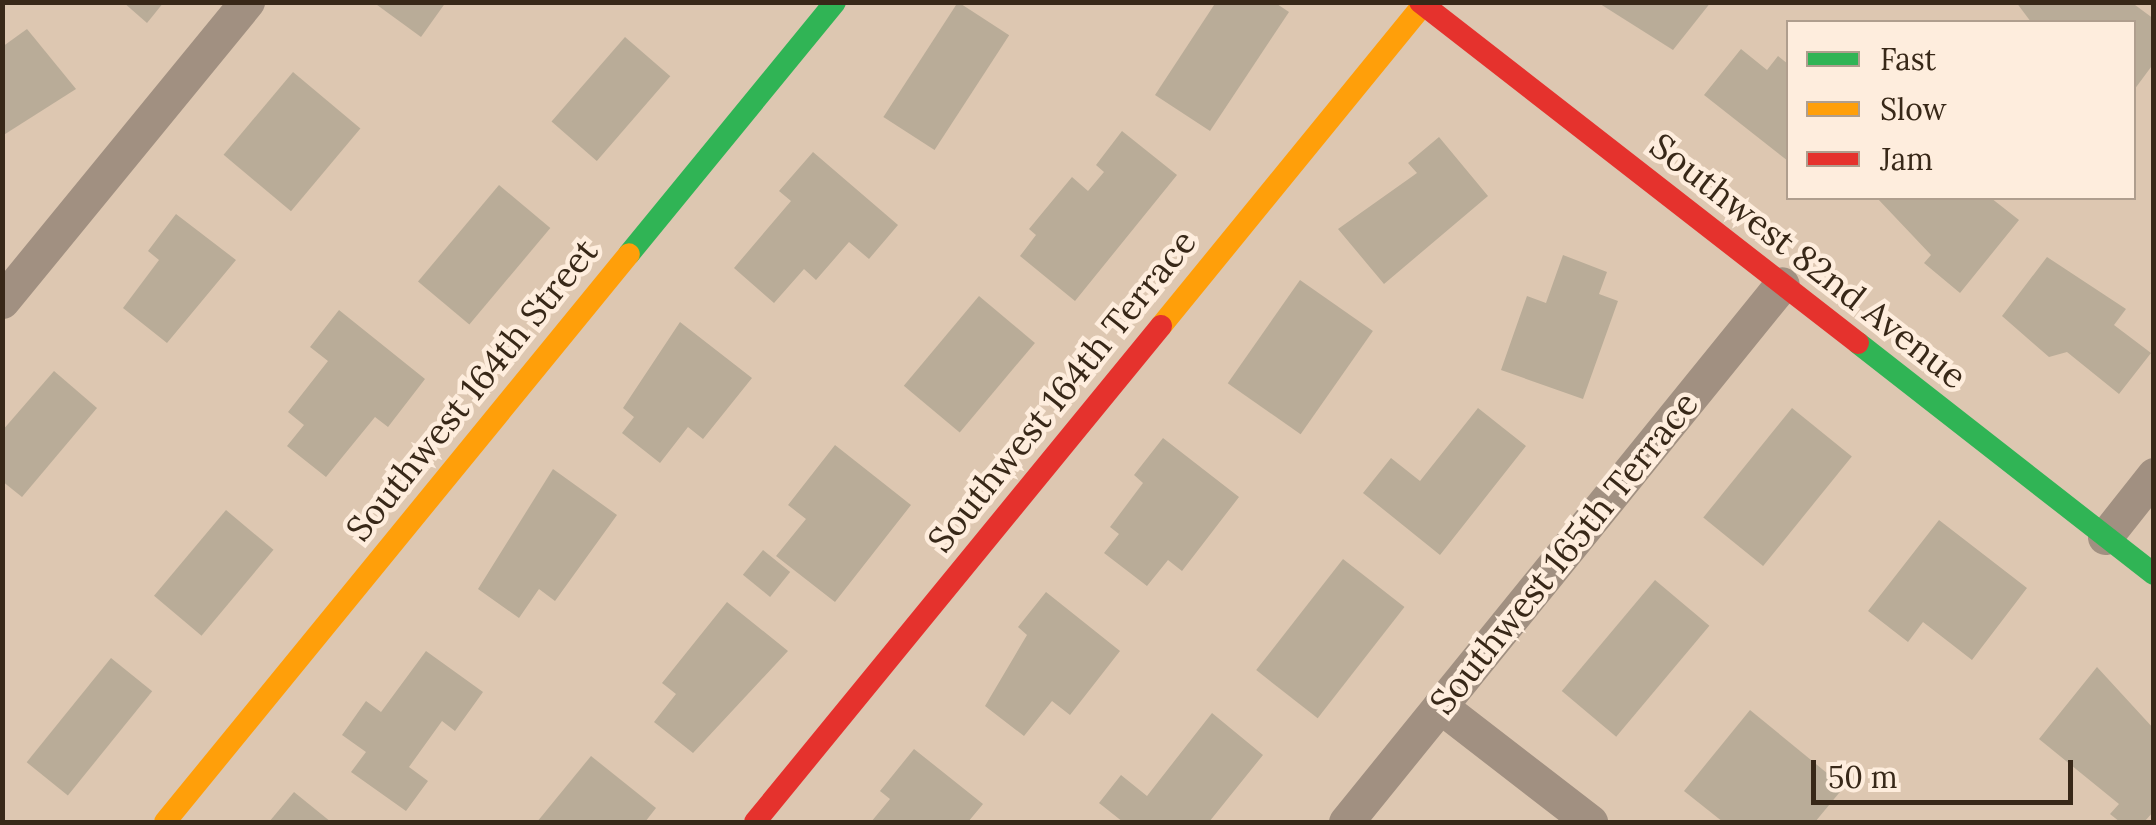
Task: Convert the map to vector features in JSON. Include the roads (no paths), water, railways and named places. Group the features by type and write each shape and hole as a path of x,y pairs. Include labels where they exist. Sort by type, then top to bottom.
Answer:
{"street":[{"path":"7,286 246,2"},
{"name":"Southwest 164th Street","path":"165,822 835,2"},
{"name":"Southwest 82nd Avenue","path":"1422,4 2154,574"},
{"name":"Southwest 164th Terrace","path":"755,822 1422,4"},
{"name":"Southwest 165th Terrace","path":"1346,822 1782,284"},
{"path":"2105,537 2154,475"},
{"path":"1440,706 1590,822"}]}
